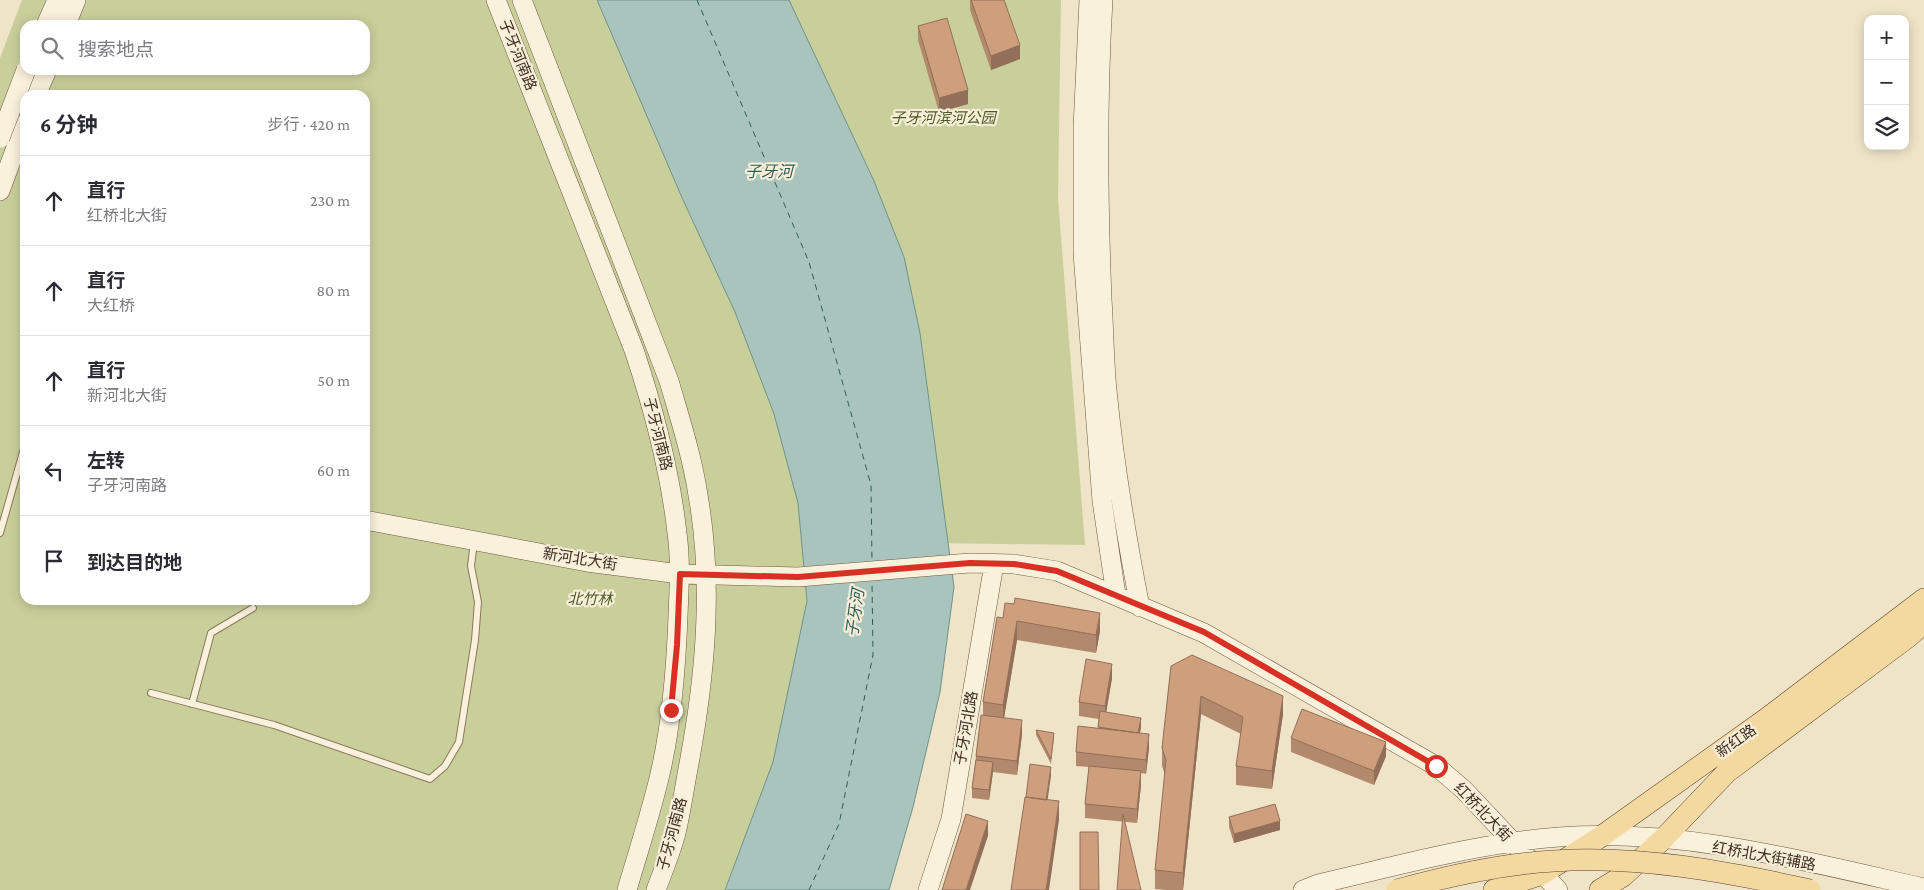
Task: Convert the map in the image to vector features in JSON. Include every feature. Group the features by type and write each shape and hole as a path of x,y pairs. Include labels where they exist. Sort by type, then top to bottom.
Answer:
{"main road":[{"name":"新红路","path":"1494,890 1542,874 1602,836 1766,719 1924,599"},
{"name":"新红路","path":"1600,890 1620,883 1727,772 1908,638 1924,623"},
{"name":"红桥北大街","path":"1397,890 1492,868 1564,860 1621,861 1695,867 1810,890"}],"street":[{"path":"48,20 57,0"},
{"path":"68,20 76,0"},
{"name":"子牙河南路","path":"496,0 634,350 659,434 670,483 680,574 677,645 671,710 660,774 627,890"},
{"name":"子牙河南路","path":"522,0 669,381 685,435 698,495 706,575 705,645 698,718 676,833 656,890"},
{"path":"1089,0 1083,128 1083,254 1102,501 1116,595"},
{"path":"1103,0 1099,64 1098,136 1100,259 1107,388 1121,507 1140,607"},
{"path":"0,138 24,75"},
{"path":"38,90 45,75"},
{"path":"0,191 20,137"},
{"name":"新河北大街","path":"370,521 587,562 680,574 798,577 970,563"},
{"path":"678,543 683,552 695,554 702,548 704,541"},
{"name":"红桥北大街","path":"970,563 1014,564 1057,571 1204,632 1436,766 1464,790 1558,890"},
{"name":"子牙河北路","path":"928,890 951,819 994,564"},
{"name":"红桥北大街辅路","path":"1303,890 1318,884 1432,857 1512,842 1560,837 1602,836 1663,839 1752,851 1924,888"}],"lane":[{"path":"0,533 20,463"},
{"path":"151,693 274,725 430,779 445,766 458,742 475,640 478,602 471,566 474,541"},
{"path":"192,704 211,633 253,608"}],"green space":[{"name":"北竹林","path":"22,0 626,0 784,384 816,611 740,890 0,890 0,58"},
{"name":"子牙河滨河公园","path":"760,0 1061,0 1058,198 1085,545 931,543"}],"water":[{"name":"子牙河","path":"597,0 789,0 874,181 904,257 920,333 954,587 940,692 913,807 889,890 725,890 773,762 807,601 798,503 774,414 735,312 683,200"}],"building":[{"path":"971,0 1004,0 1020,45 991,56"},
{"path":"947,18 968,90 939,98 918,26"},
{"path":"1015,598 1100,613 1096,635 1017,621 1003,705 983,702 997,617 1003,618 1005,603 1014,604"},
{"path":"1192,655 1283,696 1272,771 1236,766 1243,717 1201,696 1183,873 1155,870 1166,760 1162,748 1171,666"},
{"path":"1086,659 1112,664 1105,706 1079,702"},
{"path":"1302,709 1386,742 1374,771 1291,738"},
{"path":"1100,711 1141,718 1138,733 1098,727"},
{"path":"981,715 1022,720 1017,761 976,756"},
{"path":"1078,726 1149,734 1146,760 1076,752"},
{"path":"1036,730 1054,733 1051,759"},
{"path":"976,760 993,762 989,790 972,788"},
{"path":"1030,764 1051,767 1046,800 1026,797"},
{"path":"1089,766 1141,771 1137,809 1085,804"},
{"path":"1025,797 1059,801 1046,890 1011,890"},
{"path":"1275,804 1280,821 1234,834 1229,817"},
{"path":"966,814 988,821 966,890 942,890"},
{"path":"1123,814 1141,890 1117,890"},
{"path":"1080,832 1098,832 1099,890 1080,890"}],"ferry route":[{"path":"697,0 809,262 871,485 872,562"},
{"path":"809,890 839,824 873,655 872,581"}],"route":[{"path":"671,710 677,645 680,574 798,577 970,563 1014,564 1057,571 1204,632 1436,766"}]}
